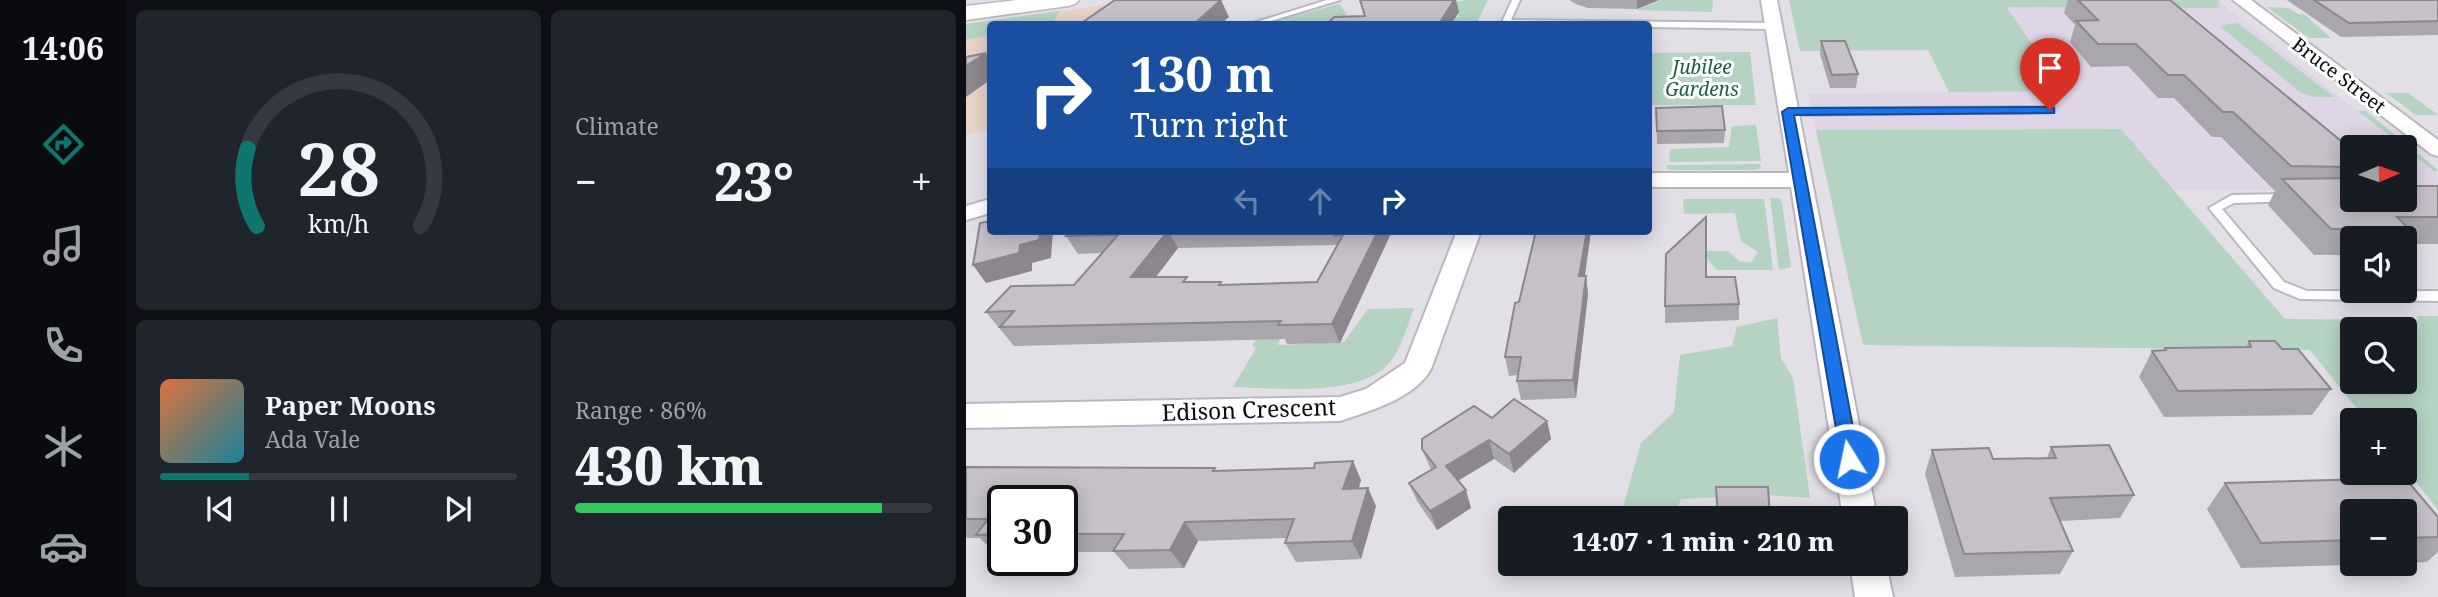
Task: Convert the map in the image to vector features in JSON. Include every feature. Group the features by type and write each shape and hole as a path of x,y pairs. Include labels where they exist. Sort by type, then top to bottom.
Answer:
{"main road":[{"path":"966,13 1068,0"}],"street":[{"path":"1769,0 1858,506"},
{"name":"Bruce Street","path":"2241,0 2438,150"},
{"path":"1652,180 1799,180"},
{"path":"966,213 987,207"},
{"name":"Edison Crescent","path":"966,416 1340,409 1376,398 1417,369 1467,235"},
{"path":"1870,576 1874,597"}],"lane":[{"path":"1264,21 1336,0"},
{"path":"1506,21 1516,0"},
{"path":"1652,25 1773,26"},
{"path":"1788,112 2050,110"},
{"path":"2299,198 2232,199 2215,208 2278,285 2287,289 2305,296 2438,296"}],"shaded area":[{"path":"1143,0 1171,21 988,21"},
{"path":"2221,3 2388,135 2340,135 2340,190 2172,190 2121,129 1816,130 1808,94 1948,92 1998,4"},
{"path":"987,21 987,130 966,135 966,24"},
{"path":"2417,158 2438,174 2438,190 2417,190"}],"green space":[{"path":"1488,0 1478,21 1426,21 1459,17 1454,2"},
{"path":"1661,0 1713,0 1712,12 1636,10"},
{"path":"1789,0 2218,0 2221,3 2217,3 2220,8 2006,7 2038,52 2035,54 2063,91 1949,92 1928,50 1800,51"},
{"path":"1339,4 1347,14 1341,21 1276,21"},
{"path":"2267,7 2289,8 2298,14 2304,14 2331,38 2309,38"},
{"path":"1059,11 1054,21 987,21"},
{"path":"987,21 987,36 966,39 966,24"},
{"path":"2238,23 2334,97 2315,97 2301,93 2222,28 2222,25"},
{"name":"Jubilee Gardens","path":"1750,52 1756,105 1652,105 1652,53"},
{"path":"2386,93 2408,93 2438,115 2416,115"},
{"path":"2358,111 2366,111 2395,135 2388,135"},
{"path":"1756,125 1761,161 1669,162 1670,149 1729,147 1732,126"},
{"path":"2121,129 2285,319 2340,319 2340,388 2310,350 1863,345 1816,130"},
{"path":"2417,153 2438,170 2435,172 2417,158"},
{"path":"1760,164 1761,168 1754,170 1669,170 1666,165"},
{"path":"1770,198 1779,198 1782,203 1791,267 1779,270"},
{"path":"1683,199 1764,199 1773,270 1717,270 1706,257 1691,257 1693,251 1728,251 1739,261 1751,263 1758,252 1741,241 1735,213 1684,214"},
{"path":"1414,308 1393,358 1380,371 1363,380 1319,388 1233,387 1256,348 1252,346 1258,335 1282,334 1278,345 1344,342 1368,309"},
{"path":"2417,316 2438,316 2438,510 2417,483 2417,408 2356,408 2345,394 2417,394"},
{"path":"1777,318 1781,358 1793,378 1810,498 1765,495 1681,499 1678,506 1623,506 1641,443 1674,412 1680,355 1732,346 1737,327"}],"building":[{"path":"1115,0 1221,0 1197,21 1084,21"},
{"path":"1360,0 1454,0 1441,21 1330,21 1334,17 1365,16"},
{"path":"2078,0 2170,0 2340,140 2340,167 2291,166 2233,112 2223,112 2184,75 2168,75 2136,44 2098,44 2076,21 2098,20"},
{"path":"2314,0 2438,0 2438,21 2349,23"},
{"path":"1821,41 1845,41 1858,74 1832,75"},
{"path":"986,53 966,66 966,57"},
{"path":"1722,106 1725,130 1657,131 1656,108"},
{"path":"2340,178 2340,212 2417,212 2417,186 2438,186 2438,217 2397,217 2406,226 2340,226 2340,229 2331,229 2282,179"},
{"path":"1706,217 1706,277 1735,277 1739,304 1665,306 1666,254"},
{"path":"987,222 987,235 1040,235 1039,240 1020,245 1019,253 973,265 980,223"},
{"path":"1118,235 1165,235 1131,277 1187,277 1183,282 1221,282 1219,285 1317,282 1343,235 1376,235 1332,324 1278,325 1281,321 1000,327 1014,311 986,312 1011,286 1074,285"},
{"path":"1535,235 1586,235 1579,276 1586,276 1573,380 1517,381 1521,357 1505,357 1515,303 1519,302"},
{"path":"2249,341 2275,341 2282,349 2298,349 2331,389 2178,391 2152,351 2166,350 2165,348 2251,347"},
{"path":"1514,399 1547,421 1509,454 1489,440 1446,466 1466,490 1430,511 1409,483 1436,467 1422,449 1422,439 1474,406 1492,418"},
{"path":"2109,445 2134,495 2050,498 2073,551 1964,554 1932,450 1989,448 1993,459 2056,458 2051,447"},
{"path":"1353,461 1343,489 1368,488 1352,541 1285,543 1294,519 1185,522 1170,550 1113,551 1124,534 1078,534 1078,485 987,485 987,519 966,519 966,467 1215,468 1213,471 1314,468 1315,463"},
{"path":"2340,480 2340,485 2411,485 2438,517 2438,537 2417,538 2417,499 2340,499 2340,540 2261,543 2225,483"},
{"path":"1716,487 1768,487 1769,506 1717,506"},
{"path":"987,520 987,535 976,535"}],"route":[{"path":"1849,459 1788,112 2050,110"}]}
